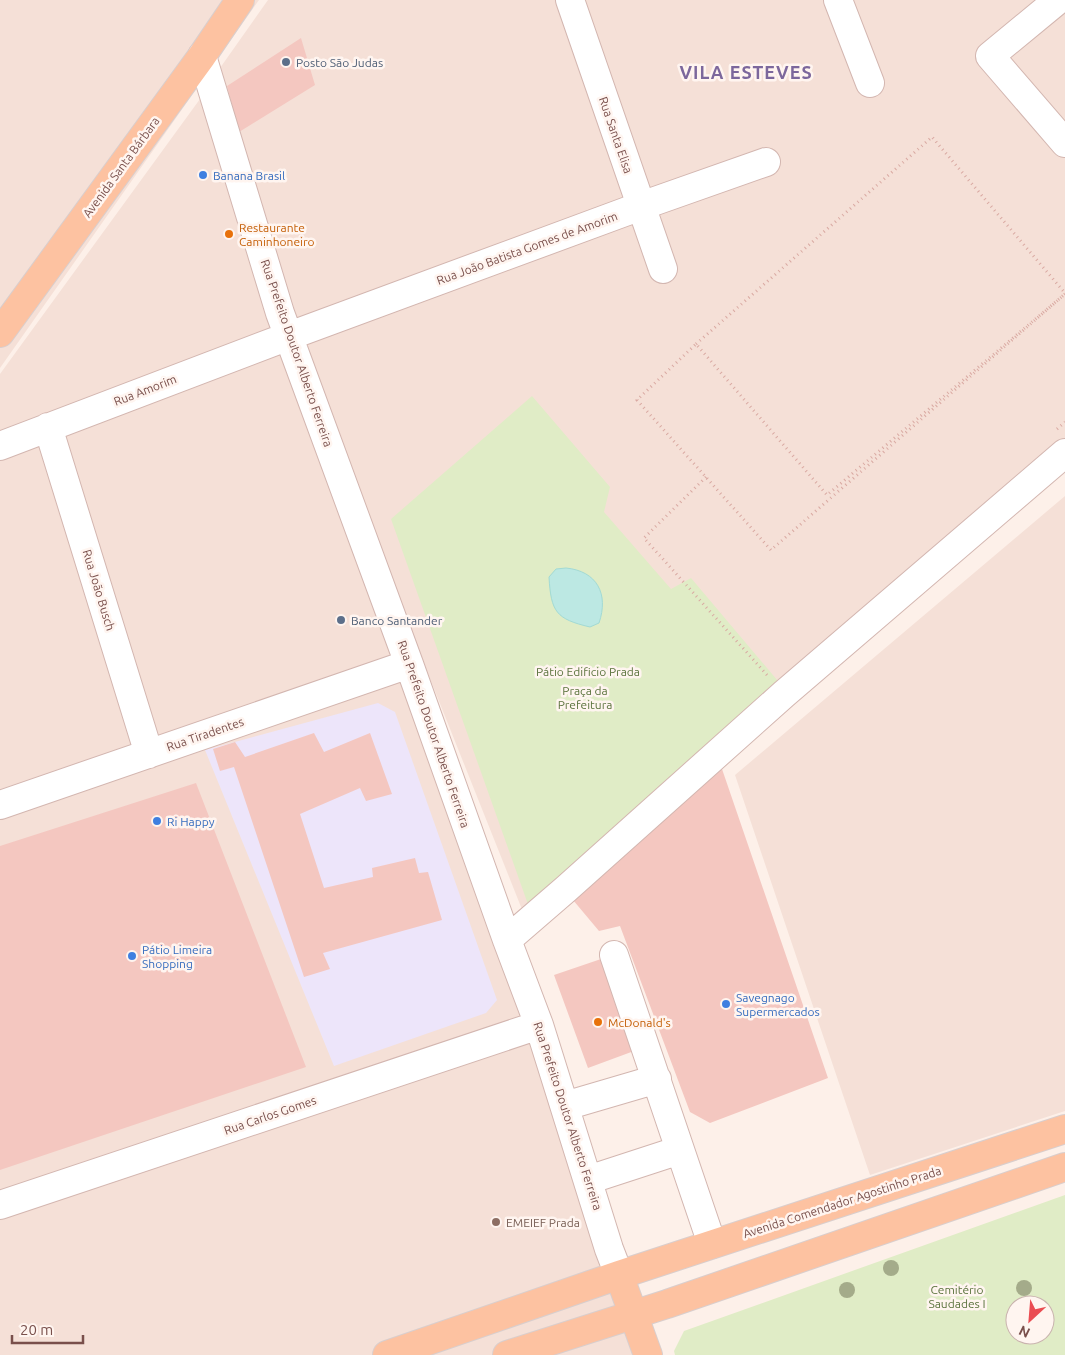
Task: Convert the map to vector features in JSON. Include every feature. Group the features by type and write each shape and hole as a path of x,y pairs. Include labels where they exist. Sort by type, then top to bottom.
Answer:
{"main road":[{"name":"Avenida Santa Bárbara","path":"0,334 202,56 240,0"},
{"name":"Avenida Comendador Agostinho Prada","path":"387,1355 712,1244 1065,1129"},
{"path":"507,1355 634,1314 1065,1167"},
{"name":"Rua Prefeito Doutor Alberto Ferreira","path":"619,1275 648,1355"}],"street":[{"name":"Rua Santa Elisa","path":"570,0 663,269"},
{"path":"838,0 870,83"},
{"path":"1058,0 990,56 1065,143"},
{"name":"Rua Prefeito Doutor Alberto Ferreira","path":"202,56 278,304 410,664 506,940 539,1025 609,1249 619,1275"},
{"name":"Rua João Batista Gomes de Amorim","path":"289,336 641,206 766,162"},
{"name":"Rua Amorim","path":"0,446 289,336"},
{"name":"Rua João Busch","path":"48,427 149,754"},
{"path":"506,940 566,889 784,694 1065,454"},
{"name":"Rua Tiradentes","path":"0,805 410,664"},
{"path":"614,955 712,1244"},
{"name":"Rua Carlos Gomes","path":"0,1205 539,1025"},
{"path":"565,1106 657,1079"},
{"path":"588,1180 680,1150"}],"path":[{"path":"696,344 827,495 1065,294 771,550 636,400 696,344 932,137 1065,293"},
{"path":"706,477 644,538 784,694"}],"shaded area":[{"path":"0,0 259,0 0,368"},
{"path":"268,0 1065,0 1065,466 525,917 425,666 297,322 220,68"},
{"path":"216,77 328,425 643,1355 0,1355 0,374"},
{"path":"1065,496 1065,1111 870,1175 735,775"},
{"path":"378,703 395,712 497,1000 486,1013 334,1066 205,750"}],"green space":[{"name":"Praça da Prefeitura","path":"532,396 610,487 604,512 671,589 691,578 783,687 530,910 391,519"},
{"name":"Cemitério Saudades I","path":"1065,1195 1065,1355 675,1355 674,1351 684,1331"}],"water":[{"path":"566,568 586,574 598,586 602,603 599,623 590,627 570,621 563,617 554,606 551,598 549,577 556,569"}],"building":[{"name":"Posto São Judas","path":"301,38 315,85 239,132 227,86"},
{"path":"314,733 324,752 370,733 392,794 366,801 360,788 300,814 324,888 373,877 372,868 415,858 419,873 428,872 442,920 323,953 330,969 304,977 234,767 220,771 213,749 235,742 245,757"},
{"name":"Savegnago Supermercados","path":"722,769 828,1078 710,1123 690,1112 620,926 599,931 573,900"},
{"name":"Pátio Limeira Shopping","path":"196,783 306,1067 0,1170 0,846"},
{"path":"601,959 634,1051 588,1068 554,975"}],"place":[{"name":"Posto São Judas","path":"286,62"},
{"name":"Banana Brasil","path":"203,175"},
{"name":"Restaurante Caminhoneiro","path":"229,234"},
{"name":"Banco Santander","path":"341,620"},
{"name":"Ri Happy","path":"157,821"},
{"name":"Pátio Limeira Shopping","path":"132,956"},
{"name":"Savegnago Supermercados","path":"726,1004"},
{"name":"McDonald's","path":"598,1022"},
{"name":"EMEIEF Prada","path":"496,1222"}],"district":[{"name":"VILA ESTEVES","path":"746,72"}],"park label":[{"name":"Pátio Edificio Prada","path":"588,671"}]}
